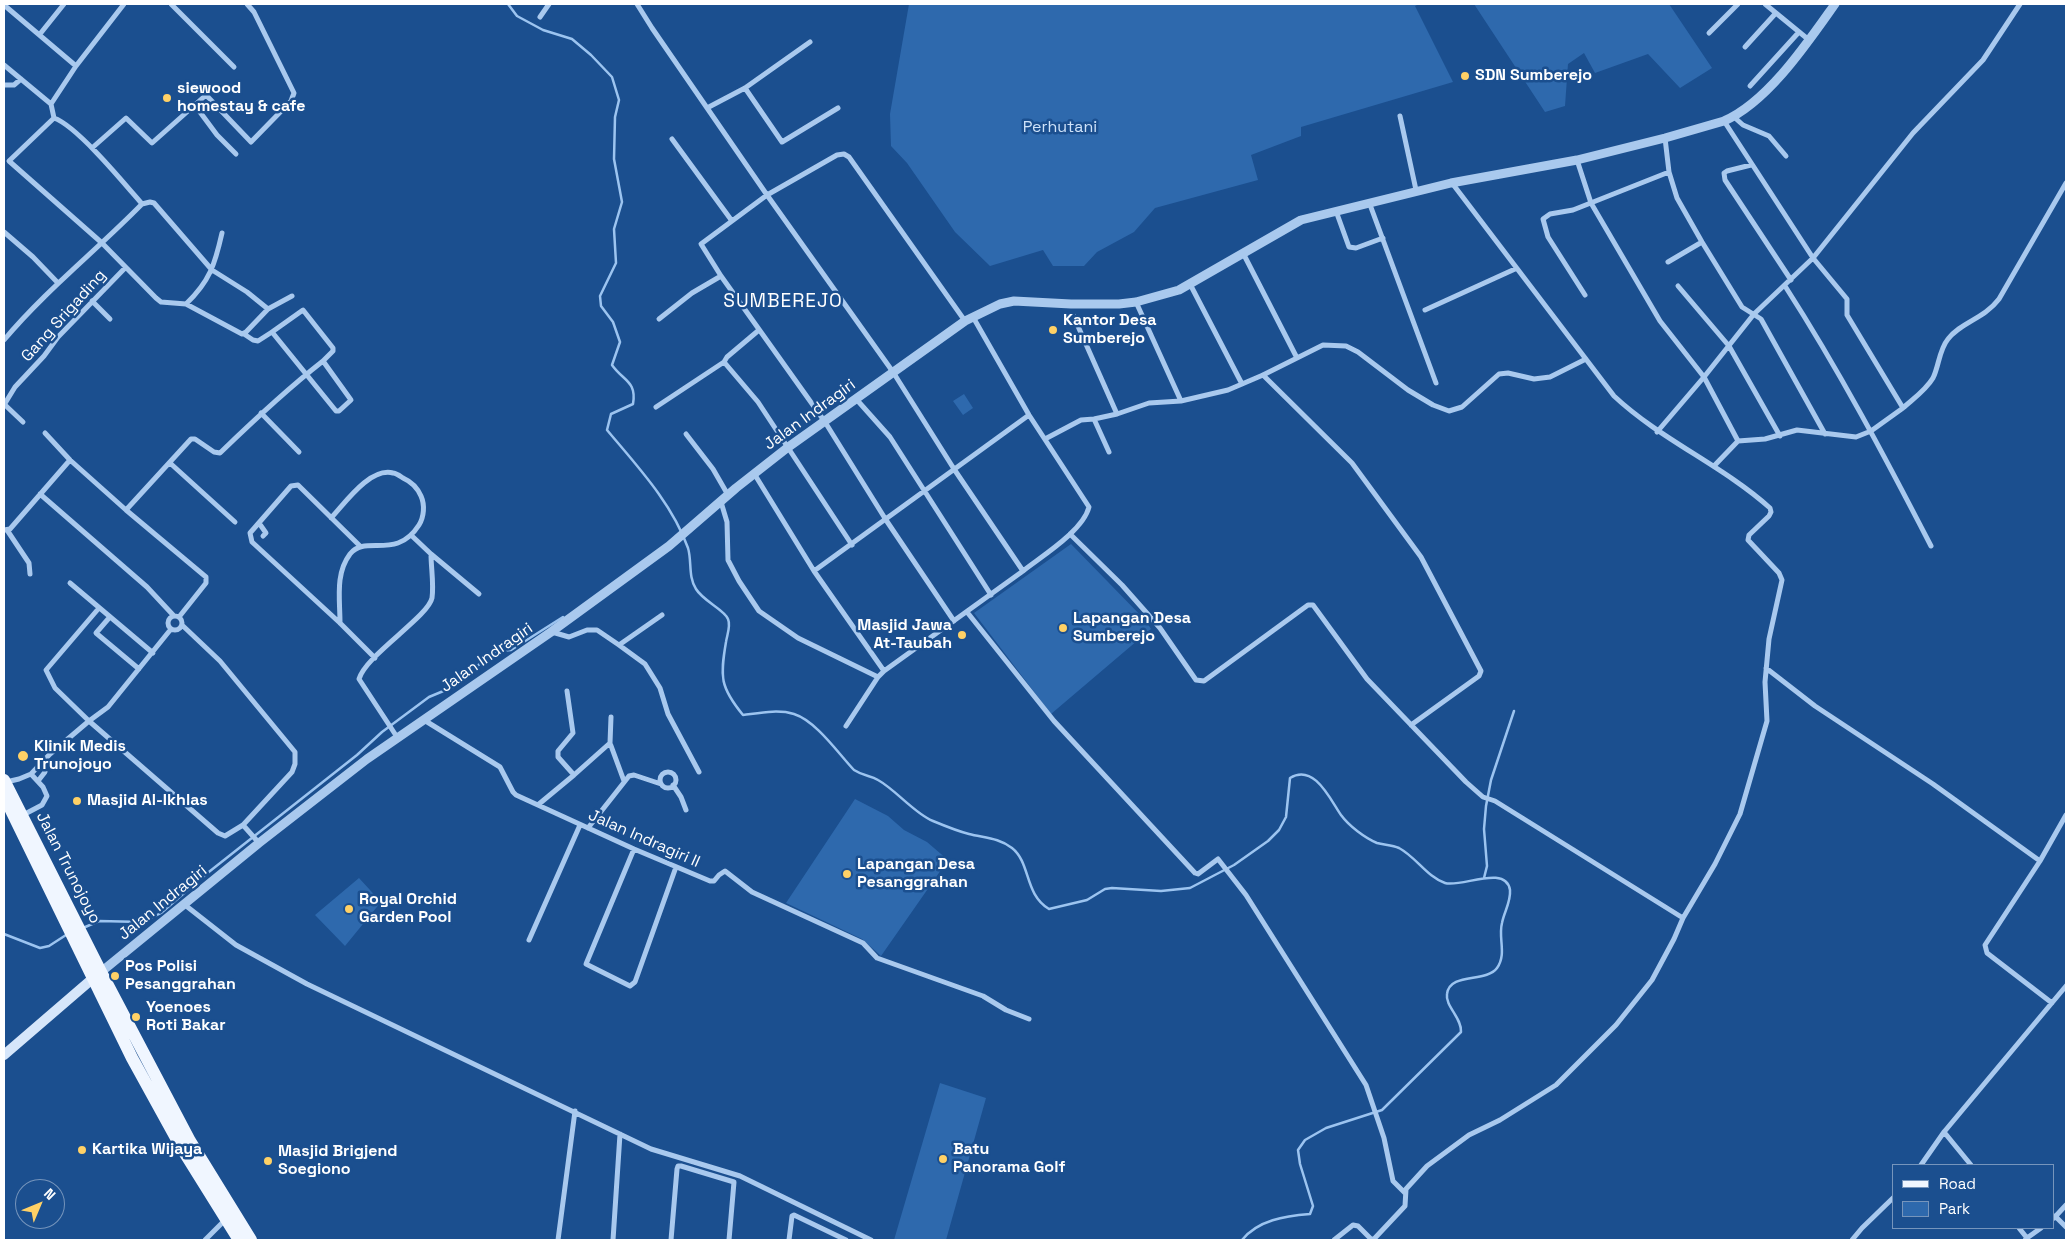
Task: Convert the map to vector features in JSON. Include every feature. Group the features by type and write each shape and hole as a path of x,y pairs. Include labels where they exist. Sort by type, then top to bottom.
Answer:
{"main road":[{"name":"Jalan Trunojoyo","path":"4,781 23,815 97,975"},
{"name":"Jalan Trunojoyo","path":"4,796 76,932"},
{"path":"4,1056 97,975"},
{"path":"97,975 132,1058 181,1147 239,1240"},
{"path":"97,975 190,1141 251,1240"}],"street":[{"path":"40,34 64,4"},
{"path":"51,104 76,66 124,4"},
{"path":"171,4 234,67"},
{"path":"92,148 126,118 152,143 206,95 250,142 291,101 294,93 254,12 248,4"},
{"path":"540,17 549,4"},
{"path":"637,4 767,195 893,372 954,469 1023,571"},
{"path":"1709,33 1738,4"},
{"path":"1765,4 1809,40"},
{"path":"1786,156 1769,136 1743,125 1734,117 1772,83 1809,40 1835,4"},
{"path":"1657,432 1754,314 1813,258 1913,133 1984,60 2020,4"},
{"path":"6,5 76,66"},
{"path":"1745,47 1775,14"},
{"path":"1750,86 1799,32"},
{"path":"707,108 745,88 810,42"},
{"path":"4,65 51,104 54,118"},
{"path":"4,85 14,85 21,79"},
{"path":"745,88 782,142 838,108"},
{"path":"194,104 217,134 236,154"},
{"path":"1400,116 1416,190"},
{"name":"Jalan Indragiri","path":"97,975 185,905 257,841 395,734 424,720 551,632 695,526 728,495 787,448 969,319 1000,304 1014,301 1071,304 1136,302 1167,294 1190,284 1243,254 1290,224 1336,210 1416,190 1577,160 1665,138 1734,117"},
{"path":"54,118 64,123 92,148 142,204"},
{"path":"4,167 54,118"},
{"path":"1724,121 1813,258 1847,299 1847,315 1902,408"},
{"path":"672,138 732,221"},
{"path":"1665,138 1669,172 1678,198 1702,242 1742,307 1761,319 1825,434"},
{"path":"846,726 878,677 884,671 991,595 1070,534 1087,513 1088,507 969,319 849,157 844,154 837,155 767,195 701,244 721,276 825,422 886,520 954,621"},
{"path":"1577,160 1591,203 1660,322 1704,377 1738,441"},
{"path":"9,162 102,243 161,302 186,304 258,341 300,311 304,311 333,348 333,351 323,361 261,413 220,453 214,452 193,438 126,510"},
{"path":"1751,165 1727,171 1724,173 1725,180 1791,280"},
{"path":"1585,295 1548,237 1543,219 1550,214 1572,210 1669,172"},
{"path":"1334,1240 1353,1225 1358,1226 1371,1239 1374,1239 1405,1206 1406,1189 1432,1162 1470,1135 1500,1120 1556,1085 1616,1025 1652,980 1674,940 1682,918 1715,864 1740,814 1767,721 1765,682 1769,639 1782,580 1779,572 1748,540 1749,536 1771,512 1767,506 1714,466 1657,432 1630,412 1614,396 1451,183"},
{"path":"1714,466 1738,441 1780,436 1797,430 1856,437 1871,431 1902,408 1925,388 1933,378 1942,349 1956,330 1992,308 2000,299 2066,183"},
{"path":"4,340 58,283 142,204 150,202 159,208 212,270 268,309"},
{"path":"1369,202 1436,383"},
{"path":"1336,210 1349,247 1356,248 1383,238"},
{"path":"4,232 33,257 58,283"},
{"path":"186,304 199,292 212,270 222,233"},
{"path":"1668,262 1702,242"},
{"path":"1243,254 1297,358"},
{"name":"Gang Srigading","path":"4,404 15,387 44,356 58,337 125,268"},
{"path":"1426,310 1515,268"},
{"path":"659,319 692,293 721,276"},
{"path":"1190,284 1242,384"},
{"path":"1678,286 1729,346 1780,436"},
{"path":"1785,286 1816,334 1871,431 1931,546"},
{"path":"244,334 268,309 292,296"},
{"path":"92,301 110,319"},
{"path":"1136,302 1181,401"},
{"path":"1072,314 1117,414"},
{"path":"656,407 724,362 727,357 759,330"},
{"path":"272,332 336,411 339,411 352,400 323,361"},
{"path":"1045,439 1081,420 1094,420 1149,403 1181,401 1228,390 1263,375 1322,345 1346,346 1358,352 1408,390 1433,405 1449,411 1462,407 1500,374 1508,373 1534,379 1550,377 1586,359"},
{"path":"724,362 758,402 852,545"},
{"path":"1263,375 1346,457 1421,557 1481,671 1479,676 1411,725"},
{"path":"857,400 890,437 991,595"},
{"path":"4,404 22,422"},
{"path":"261,413 299,452"},
{"path":"814,571 1029,415"},
{"path":"1094,420 1109,452"},
{"path":"45,433 70,460 206,577 206,582 176,616 168,621 171,629"},
{"path":"686,434 713,469 728,495"},
{"path":"30,574 29,563 6,530 70,460"},
{"path":"170,463 235,522"},
{"path":"331,518 370,478 384,472 393,473 410,481 417,488 424,504 422,520 412,536 396,545 360,546 351,553 340,572 340,623"},
{"path":"755,475 814,571 884,671"},
{"path":"360,546 298,485 294,484 250,533 252,542 375,658"},
{"path":"40,494 182,620 182,625 220,661 295,752 295,764 292,772 243,826 225,836 218,834 89,722 55,688 46,670 99,608"},
{"path":"721,502 727,522 728,560 738,581 759,611 798,638 878,677"},
{"path":"259,523 266,533 263,536"},
{"path":"1070,534 1122,585 1160,628 1196,680 1204,681 1311,604 1367,679 1466,782 1488,798 1682,918"},
{"path":"412,536 479,594"},
{"path":"395,734 359,679 375,658 430,603 432,598 431,554"},
{"path":"70,583 109,618 153,653"},
{"path":"967,612 1054,720 1195,874 1198,874 1216,859 1221,862 1246,895 1361,1077 1372,1100 1393,1181 1405,1193"},
{"path":"619,645 662,615"},
{"path":"109,618 96,633 139,669"},
{"path":"4,781 19,779 31,774 50,754 108,707 171,629 180,628 182,625"},
{"path":"551,632 569,637 587,630 597,630 642,661 660,688 668,714 699,772"},
{"path":"1766,668 1815,706 1933,784 2040,861"},
{"path":"567,691 574,733 557,754 574,775"},
{"path":"611,717 610,743 624,781"},
{"name":"Jalan Indragiri II","path":"424,720 495,764 503,771 514,793 580,825 712,881 726,871 752,892 863,943 878,958 983,996 1006,1010 1029,1019"},
{"path":"539,804 610,743"},
{"path":"38,781 45,772"},
{"path":"662,784 660,781 662,774 668,772 674,775 675,782 673,785"},
{"path":"23,815 35,809 45,800 46,792 31,774"},
{"path":"588,828 629,776 634,775 667,787 673,785"},
{"path":"673,785 682,797 686,810"},
{"path":"2052,1003 1985,950 1985,945 2040,861 2066,815"},
{"path":"529,940 580,825"},
{"path":"243,826 257,841"},
{"path":"634,849 586,964 630,986 634,982 676,867"},
{"path":"185,905 236,944 307,984 652,1149 740,1176 871,1240"},
{"path":"1922,1164 1944,1132 2066,986"},
{"path":"558,1240 575,1111"},
{"path":"1944,1132 1970,1164"},
{"path":"613,1240 620,1134"},
{"path":"671,1240 678,1166 734,1182 729,1240"},
{"path":"1852,1240 1892,1199"},
{"path":"2066,1205 2055,1217 2066,1227"},
{"path":"789,1240 792,1216 794,1215 846,1240"},
{"path":"205,1240 226,1219"},
{"path":"2025,1239 2040,1229"}],"green space":[{"name":"Perhutani","path":"909,4 1419,4 1415,6 1453,82 1301,127 1301,136 1251,155 1258,180 1155,208 1134,232 1097,252 1084,266 1053,266 1043,250 990,266 955,232 907,163 891,146 890,114"},
{"path":"1474,4 1669,4 1712,68 1680,88 1648,54 1595,73 1584,53 1568,64 1565,106 1545,112"},
{"path":"964,394 973,408 963,415 953,401"},
{"name":"Lapangan Desa Sumberejo","path":"1071,544 1146,621 1151,629 1051,714 974,613"},
{"path":"855,799 888,816 904,830 927,842 948,860 881,956 862,939 786,903"},
{"name":"Royal Orchid Garden Pool","path":"359,878 381,902 345,946 315,915"},
{"name":"Batu Panorama Golf","path":"940,1083 986,1098 946,1240 894,1240"}],"waterway":[{"path":"508,4 517,16 543,30 572,39 612,77 619,100 615,117 614,159 622,202 614,229 616,263 600,296 601,306 613,322 620,342 612,365 631,386 634,396 633,404 611,414 607,430 642,471 673,516 688,548 691,574 696,589 723,612 728,619 729,628 723,664 724,681 730,697 743,715 768,712 794,714 818,730 854,770 885,784 926,818 969,834 997,840 1012,848 1022,862 1035,895 1049,909 1087,900 1105,889 1161,891 1190,888 1234,865 1268,841 1279,830 1286,817 1290,778 1299,775 1307,775 1314,779 1326,792 1348,823 1367,838 1377,843 1399,848 1439,880 1452,884 1492,878 1507,882 1510,894 1501,929 1502,952 1500,963 1492,973 1455,983 1450,987 1447,994 1448,1003 1459,1022 1461,1032 1382,1110 1326,1128 1305,1140 1298,1150 1300,1164 1313,1206 1310,1214 1273,1220 1248,1233 1242,1240"},
{"path":"83,928 99,921 143,922 161,913 205,875 357,755 382,732 429,697 453,687 490,655 497,651 511,650 563,617"},
{"path":"1484,878 1487,866 1484,829 1486,806 1491,780 1514,711"},
{"path":"4,934 40,948 49,946 66,935"}],"place":[{"name":"SDN Sumberejo","path":"1465,76"},
{"name":"siewood homestay & cafe","path":"167,98"},
{"name":"Kantor Desa Sumberejo","path":"1053,330"},
{"name":"Lapangan Desa Sumberejo","path":"1063,628"},
{"name":"Masjid Jawa At-Taubah","path":"962,635"},
{"name":"Klinik Medis Trunojoyo","path":"23,756"},
{"name":"Masjid Al-Ikhlas","path":"77,801"},
{"name":"Lapangan Desa Pesanggrahan","path":"847,874"},
{"name":"Royal Orchid Garden Pool","path":"349,909"},
{"name":"Pos Polisi Pesanggrahan","path":"115,976"},
{"name":"Yoenoes Roti Bakar","path":"136,1017"},
{"name":"Kartika Wijaya","path":"82,1150"},
{"name":"Batu Panorama Golf","path":"943,1159"},
{"name":"Masjid Brigjend Soegiono","path":"268,1161"}],"district":[{"name":"SUMBEREJO","path":"783,302"}]}
